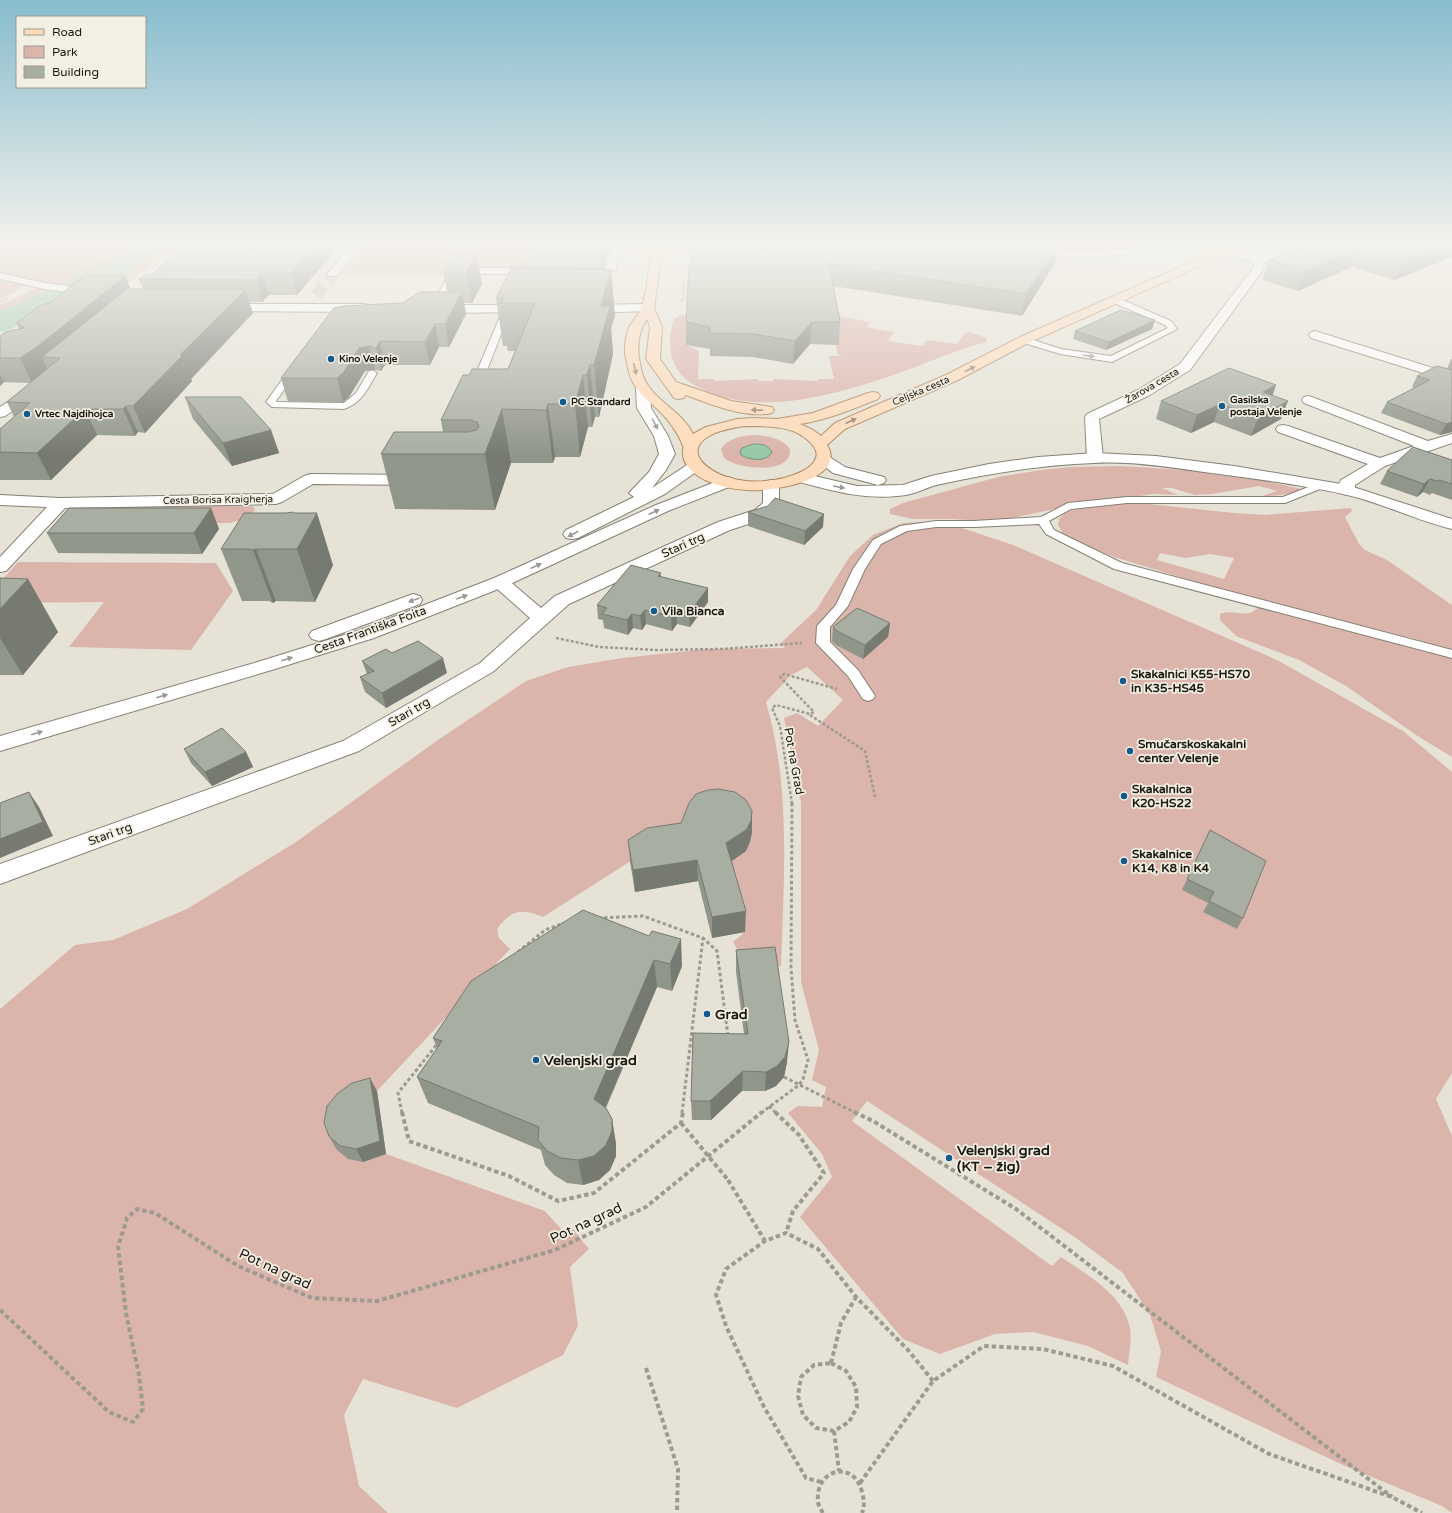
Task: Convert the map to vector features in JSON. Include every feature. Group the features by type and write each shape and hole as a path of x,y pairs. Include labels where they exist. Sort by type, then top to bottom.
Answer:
{"main road":[{"path":"644,315 635,328 631,348 635,373 643,389 683,429 691,447"},
{"path":"651,315 656,328 653,359 670,384 684,400 697,408 744,422"},
{"name":"Celjska cesta","path":"802,478 816,469 821,451 840,426 954,377 1024,340 1082,315"},
{"name":"Celjska cesta","path":"924,376 989,349 1024,340"},
{"name":"Celjska cesta","path":"670,384 708,400 728,406 755,410 786,410 852,404"},
{"name":"Celjska cesta","path":"765,422 796,421 822,416 888,390"},
{"path":"802,478 771,485 750,485 728,482 714,478 695,466 690,457 691,447 697,438 709,430 725,425 744,422 765,422 792,427 813,437 821,451"}],"street":[{"name":"Žarova cesta","path":"1095,458 1092,417 1143,393 1184,367 1224,315"},
{"path":"1315,334 1452,378"},
{"path":"0,413 28,395 46,381"},
{"name":"Cesta Františka Foita","path":"608,516 646,486 660,469 667,454 661,436 644,408 643,389"},
{"path":"1309,400 1429,447"},
{"path":"1283,429 1380,463"},
{"path":"1347,490 1347,483 1380,463 1452,438"},
{"path":"821,451 839,470 858,476 881,481 931,481"},
{"path":"1407,454 1427,456 1446,455"},
{"path":"802,478 857,491 905,490 931,481 989,469 1038,462 1095,458 1156,461 1347,490 1452,524"},
{"name":"Cesta Františka Foita","path":"0,730 305,640 471,578 550,545 659,491 695,466"},
{"name":"Cesta Borisa Kraigherja","path":"0,500 60,503 276,499 310,479 433,480"},
{"name":"Cesta Františka Foita","path":"0,744 268,666 367,634 500,582 662,508 728,482"},
{"name":"Stari trg","path":"0,874 351,746 487,667 562,600 724,526 761,514 772,504 771,485"},
{"path":"0,567 60,503"},
{"path":"500,582 533,625"}],"lane":[{"path":"349,319 352,315"},
{"path":"472,394 505,315"},
{"path":"1024,340 1060,351 1112,359 1173,329 1168,323 1149,315"},
{"path":"302,358 271,402 275,405 348,406 355,402 372,373"},
{"path":"868,696 852,673 823,643 824,626 842,606 859,569 877,542 904,528 936,524 974,524 1043,520 1068,506 1127,500 1285,500 1321,485"},
{"path":"1043,520 1050,532 1118,566 1452,654"}],"path":[{"path":"533,625 599,647 656,650 724,649 804,642"},
{"path":"840,690 784,674 780,677 814,712 810,714 865,751 875,797"},
{"name":"Pot na Grad","path":"803,1079 808,1060 795,1020 792,968 792,802 780,726 772,708 776,705 810,714"},
{"path":"592,918 643,916 702,938 717,951 729,1038"},
{"path":"517,954 527,943 557,924 571,922"},
{"path":"441,1039 398,1093 409,1141 509,1176 558,1201 594,1193 682,1123 694,1024 702,938"},
{"path":"784,1077 873,1121 1016,1209 1392,1497"},
{"name":"Pot na grad","path":"0,1310 108,1412 133,1422 143,1409 139,1375 126,1313 118,1247 127,1218 137,1209 155,1213 238,1266 312,1298 377,1301 555,1250 646,1207 769,1106 799,1085 803,1079"},
{"path":"769,1106 798,1135 824,1174 793,1210 786,1233"},
{"path":"682,1123 728,1180 765,1240"},
{"path":"821,1482 806,1478 764,1407 726,1326 716,1295 726,1269 765,1240 786,1233 818,1249 856,1297 908,1350 933,1381"},
{"path":"831,1363 841,1323 856,1297"},
{"path":"860,1483 933,1381 984,1346 1043,1349 1113,1366 1269,1454 1392,1497 1422,1513"},
{"path":"831,1363 846,1371 856,1387 857,1407 849,1422 834,1431 816,1428 803,1415 798,1396 801,1377 814,1365 831,1363"},
{"path":"646,1368 678,1470 676,1513"},
{"path":"834,1431 839,1471"},
{"path":"823,1513 818,1502 821,1482 829,1474 839,1471 850,1474 860,1483 865,1503 862,1513"}],"green space":[{"path":"0,315 11,315 0,319"},
{"path":"680,315 690,315 686,345 699,351 698,379 714,379 714,381 758,379 758,381 773,381 773,379 818,381 818,379 834,379 829,356 841,356 838,355 836,345 838,345 833,315 839,315 837,316 870,322 866,327 894,332 888,341 922,346 927,340 957,344 965,333 969,332 985,337 987,342 957,351 858,387 800,400 771,402 743,401 716,395 691,383 678,370 674,363 671,354 670,337 674,319"},
{"path":"759,435 784,443 790,449 788,457 782,463 763,468 740,465 724,458 721,449 728,442 743,436"},
{"path":"1119,466 1166,469 1237,477 1260,480 1306,490 1300,493 1259,497 1277,491 1259,486 1212,494 1195,495 1172,488 1162,488 1178,495 1152,494 1116,500 1101,499 1012,518 985,521 913,519 890,514 890,509 903,503 998,477 1071,467"},
{"path":"1139,503 1265,515 1351,508 1352,511 1345,517 1359,544 1365,550 1387,560 1452,605 1452,651 1412,638 1346,624 1206,585 1114,557 1072,540 1063,534 1058,525 1059,519 1066,512 1089,506","holes":["1160,553 1186,558 1210,554 1234,558 1224,579 1157,560"]},
{"path":"88,505 249,506 254,507 255,510 247,519 229,523 77,523 73,509"},
{"path":"941,521 1013,545 1277,660 1403,731 1452,772 1452,1073 1436,1099 1452,1136 1452,1513 1442,1506 1343,1465 1156,1377 1161,1351 1150,1315 1123,1273 1076,1238 867,1101 852,1121 1052,1266 1061,1257 1103,1286 1112,1295 1126,1316 1131,1332 1128,1365 1088,1346 1033,1332 995,1334 940,1354 903,1339 800,1217 832,1177 822,1154 788,1113 798,1106 822,1107 826,1087 812,1080 819,1050 801,982 801,802 797,786 800,772 792,757 784,718 797,713 818,726 843,700 807,667 791,675 766,702 774,734 783,800 784,866 781,966 746,966 733,942 745,932 725,859 746,851 752,832 648,850 543,917 528,912 517,912 507,918 497,929 499,938 510,949 377,1091 359,1096 363,1162 386,1154 545,1211 563,1231 573,1229 589,1249 570,1267 578,1326 563,1355 457,1408 363,1379 344,1415 359,1486 388,1513 0,1513 0,1009 75,945 113,940 187,909 296,842 435,742 526,681 568,667 622,658 707,649 785,648 781,643 816,610 850,556 873,535 903,523"},
{"path":"18,562 216,563 233,591 191,650 69,647 104,602 0,603 2,580"},
{"path":"1259,606 1345,630 1411,645 1452,658 1452,757 1416,735 1346,686 1299,660 1236,636 1220,620 1220,614 1231,612 1246,614 1255,610"}],"shaded area":[{"path":"753,444 761,444 766,446 772,452 766,458 758,460 741,455 740,451 742,448"}],"building":[{"path":"28,315 77,315 37,347 20,358 0,358 0,336 5,332 24,328 17,323"},
{"path":"95,315 220,315 180,355 183,355 133,406 126,406 123,409 85,409 37,453 0,452 0,429 30,403 7,402 60,358 42,357"},
{"path":"329,315 450,315 445,324 435,324 425,342 380,341 376,348 369,346 359,348 343,373 337,378 281,378"},
{"path":"530,315 608,315 594,365 590,365 587,375 583,375 575,404 548,404 546,410 502,409 485,454 381,454 394,432 469,432 476,430 479,427 477,422 470,420 441,420 463,375 469,375 472,369 508,369"},
{"path":"686,315 839,315 840,322 812,322 795,341 753,334 710,333 710,327 686,322"},
{"path":"1111,315 1137,315 1155,320 1109,342 1075,331"},
{"path":"1437,366 1452,370 1452,422 1446,424 1387,402 1430,380 1417,376"},
{"path":"1229,368 1276,385 1263,392 1288,401 1258,418 1220,404 1197,415 1161,401"},
{"path":"185,397 241,397 271,430 223,443"},
{"path":"1413,447 1452,460 1452,484 1430,479 1424,484 1387,471"},
{"path":"775,498 824,514 805,531 748,512 768,506"},
{"path":"69,508 211,508 194,533 47,533"},
{"path":"244,513 317,513 297,549 221,549"},
{"path":"631,565 661,573 658,576 708,588 689,613 676,610 671,616 645,610 640,616 632,614 627,620 602,614 607,608 597,605"},
{"path":"0,578 28,579 0,609"},
{"path":"857,608 890,623 865,645 837,631 833,627"},
{"path":"418,641 443,658 382,693 360,677 374,671 362,661 386,649 392,653"},
{"path":"222,728 246,752 205,772 184,749"},
{"path":"718,789 735,792 746,800 752,811 751,821 746,830 726,843 746,911 712,917 697,860 633,870 628,840 647,828 681,823 689,803 696,794 708,790"},
{"path":"29,792 43,822 0,839 0,803"},
{"path":"1210,830 1266,861 1243,918 1209,901 1214,892 1187,879"},
{"name":"Velenjski grad","path":"583,910 649,936 652,931 681,939 670,964 654,960 594,1099 606,1108 612,1119 612,1131 606,1145 594,1156 578,1160 561,1158 547,1151 538,1140 539,1127 417,1077 442,1041 433,1038 471,981"},
{"path":"775,947 789,1042 785,1057 777,1066 766,1072 743,1071 710,1101 691,1101 693,1033 748,1034 736,950"},
{"path":"370,1078 380,1141 356,1149 340,1146 329,1136 324,1123 327,1106 338,1093 352,1083"}],"waterway":[{"path":"0,323 19,315"}],"place":[{"name":"Kino Velenje","path":"331,359"},
{"name":"PC Standard","path":"563,402"},
{"name":"Gasilska postaja Velenje","path":"1222,406"},
{"name":"Vrtec Najdihojca","path":"27,414"},
{"name":"Vila Bianca","path":"654,611"},
{"name":"Skakalnici K55-HS70 in K35-HS45","path":"1123,681"},
{"name":"Smučarskoskakalni center Velenje","path":"1130,751"},
{"name":"Skakalnica K20-HS22","path":"1124,796"},
{"name":"Skakalnice K14, K8 in K4","path":"1124,861"},
{"name":"Grad","path":"707,1014"},
{"name":"Velenjski grad","path":"536,1060"},
{"name":"Velenjski grad (KT – žig)","path":"949,1158"}]}
